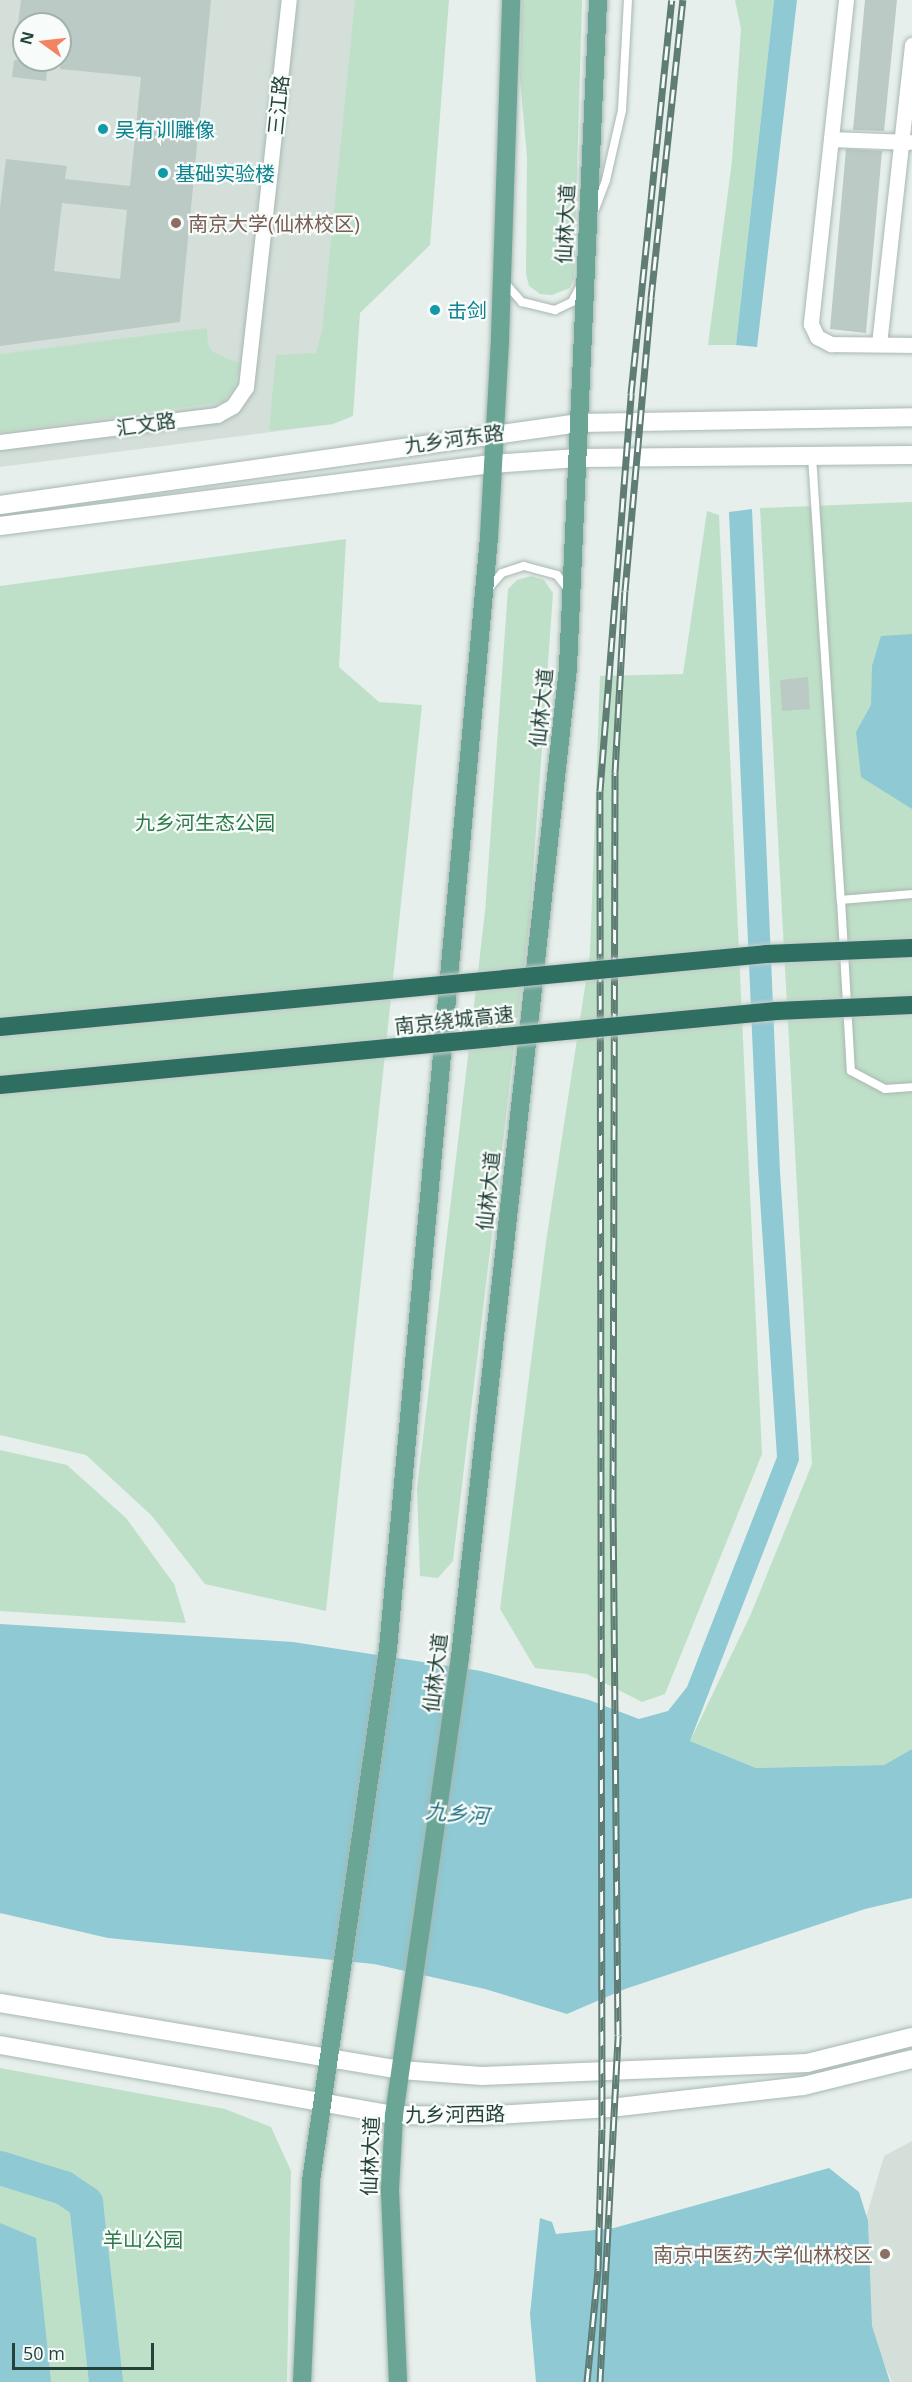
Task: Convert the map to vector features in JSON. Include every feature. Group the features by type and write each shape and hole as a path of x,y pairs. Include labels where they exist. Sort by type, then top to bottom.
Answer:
{"highway":[{"name":"南京绕城高速","path":"0,1027 766,954 912,948"},
{"name":"南京绕城高速","path":"0,1085 776,1011 912,1005"}],"main road":[{"path":"303,2382 311,2181 320,2103 388,1649 483,597 495,433 511,0"},
{"name":"仙林大道","path":"398,2382 390,2190 394,2115 416,1979 460,1657 568,667 598,0"},
{"name":"九乡河东路","path":"0,505 495,433 579,423 912,417"},
{"name":"九乡河东路","path":"0,526 493,464 578,458 912,455"},
{"name":"九乡河西路","path":"0,2003 401,2070 482,2076 807,2064 912,2037"},
{"name":"九乡河西路","path":"0,2045 394,2115 480,2116 622,2107 803,2086 912,2059"}],"street":[{"name":"三江路","path":"251,353 289,0"},
{"path":"846,0 811,324 817,336 831,344 912,345"},
{"path":"879,344 907,142 912,45"},
{"path":"831,139 907,142"},
{"name":"汇文路","path":"0,441 217,415 233,406 246,387 251,353"}],"lane":[{"path":"587,231 606,180 622,110 628,0"},
{"path":"502,276 510,292 522,302 555,310 572,302 585,279"},
{"path":"812,456 852,1071 885,1089 912,1087"},
{"path":"483,597 502,573 524,566 557,575 572,597"},
{"path":"841,900 912,894"}],"shaded area":[{"name":"南京大学(仙林校区)","path":"0,0 373,0 333,424 0,467"},
{"name":"南京中医药大学仙林校区","path":"912,2141 912,2382 892,2382 873,2338 858,2245 884,2156"}],"green space":[{"path":"355,0 449,0 430,245 360,313 353,416 333,424 269,431 276,355 316,353 322,330"},
{"path":"522,0 582,0 574,278 570,288 552,295 540,294 529,286 526,274 527,157 520,79"},
{"path":"735,0 774,0 736,345 708,345 732,161 741,29"},
{"path":"207,328 208,344 213,352 240,364 234,388 223,402 0,432 0,354"},
{"path":"912,502 912,1749 884,1765 756,1768 690,1741 750,1616 812,1464 760,508"},
{"path":"707,511 719,515 762,1454 665,1694 642,1702 587,1674 535,1668 500,1609 546,1242 590,954 600,676 683,674"},
{"name":"九乡河生态公园","path":"346,539 339,667 379,702 422,705 326,1611 205,1584 152,1516 86,1455 0,1435 0,586"},
{"path":"531,576 544,580 553,593 530,914 453,1561 438,1578 420,1576 417,1489 485,912 508,589 517,580"},
{"path":"0,1450 67,1465 126,1518 174,1584 186,1623 0,1611"},
{"name":"羊山公园","path":"0,2068 225,2109 271,2127 291,2171 287,2382 0,2382"}],"water":[{"path":"774,0 797,0 757,347 736,345"},
{"name":"九乡河","path":"752,509 780,1172 799,1460 690,1741 756,1768 884,1765 912,1749 912,1898 865,1909 625,1989 567,2014 485,1989 374,1964 108,1938 0,1913 0,1624 293,1642 481,1671 589,1700 639,1719 668,1711 687,1687 777,1457 758,1168 729,512"},
{"path":"912,634 912,809 861,777 856,732 871,705 872,666 881,636"},
{"path":"829,2168 859,2192 868,2221 872,2326 890,2382 536,2382 530,2314 540,2218 552,2222 556,2234 614,2228"},
{"path":"0,2223 36,2238 51,2382 0,2382"}],"building":[{"name":"基础实验楼","path":"21,0 211,0 180,322 0,346 0,208 6,159 67,166 65,179 130,186 141,77 72,70 72,12 20,12","holes":["62,203 127,210 120,279 54,271"]},
{"path":"865,0 897,0 884,131 853,130"},
{"path":"13,72 47,72 46,81 12,77"},
{"path":"846,149 882,151 866,333 830,329"},
{"path":"808,677 810,709 782,711 780,680"}],"waterway":[{"path":"0,2168 64,2188 86,2203 106,2382"}],"railway":[{"path":"587,2382 598,2269 602,2129 600,791 631,394 672,0"},
{"path":"600,2382 618,2035 613,1503 615,773 625,591 651,298 683,0"}],"place":[{"name":"吴有训雕像","path":"103,129"},
{"name":"基础实验楼","path":"163,173"},
{"name":"南京大学(仙林校区)","path":"176,223"},
{"name":"击剑","path":"435,310"},
{"name":"南京中医药大学仙林校区","path":"885,2254"}]}
